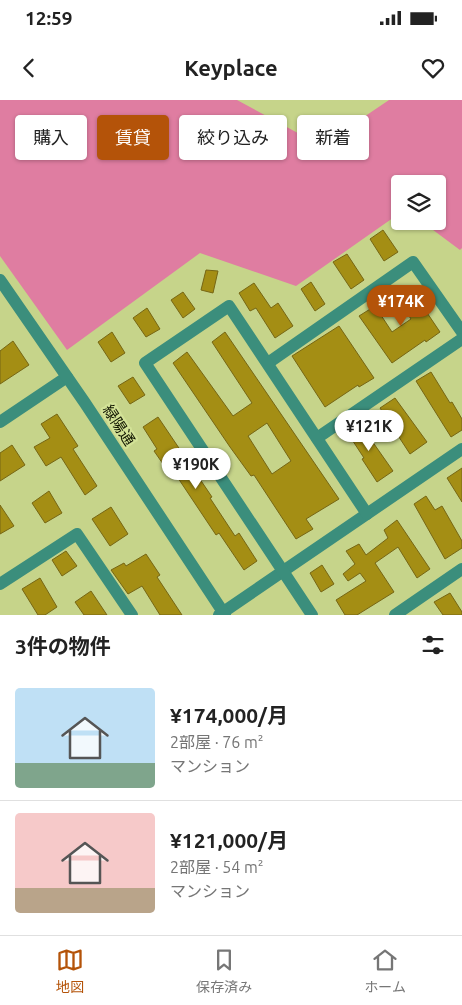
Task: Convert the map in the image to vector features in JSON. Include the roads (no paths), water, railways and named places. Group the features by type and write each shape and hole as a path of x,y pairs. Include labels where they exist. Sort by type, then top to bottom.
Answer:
{"street":[{"path":"268,363 413,262 462,332"},
{"name":"緑陽通","path":"0,280 67,377 222,614"},
{"path":"312,615 145,363 229,306 367,514"},
{"path":"317,438 462,339"},
{"path":"0,422 67,377"},
{"path":"222,614 462,449"},
{"path":"0,584 77,534 132,615"},
{"path":"395,615 462,569"}]}
